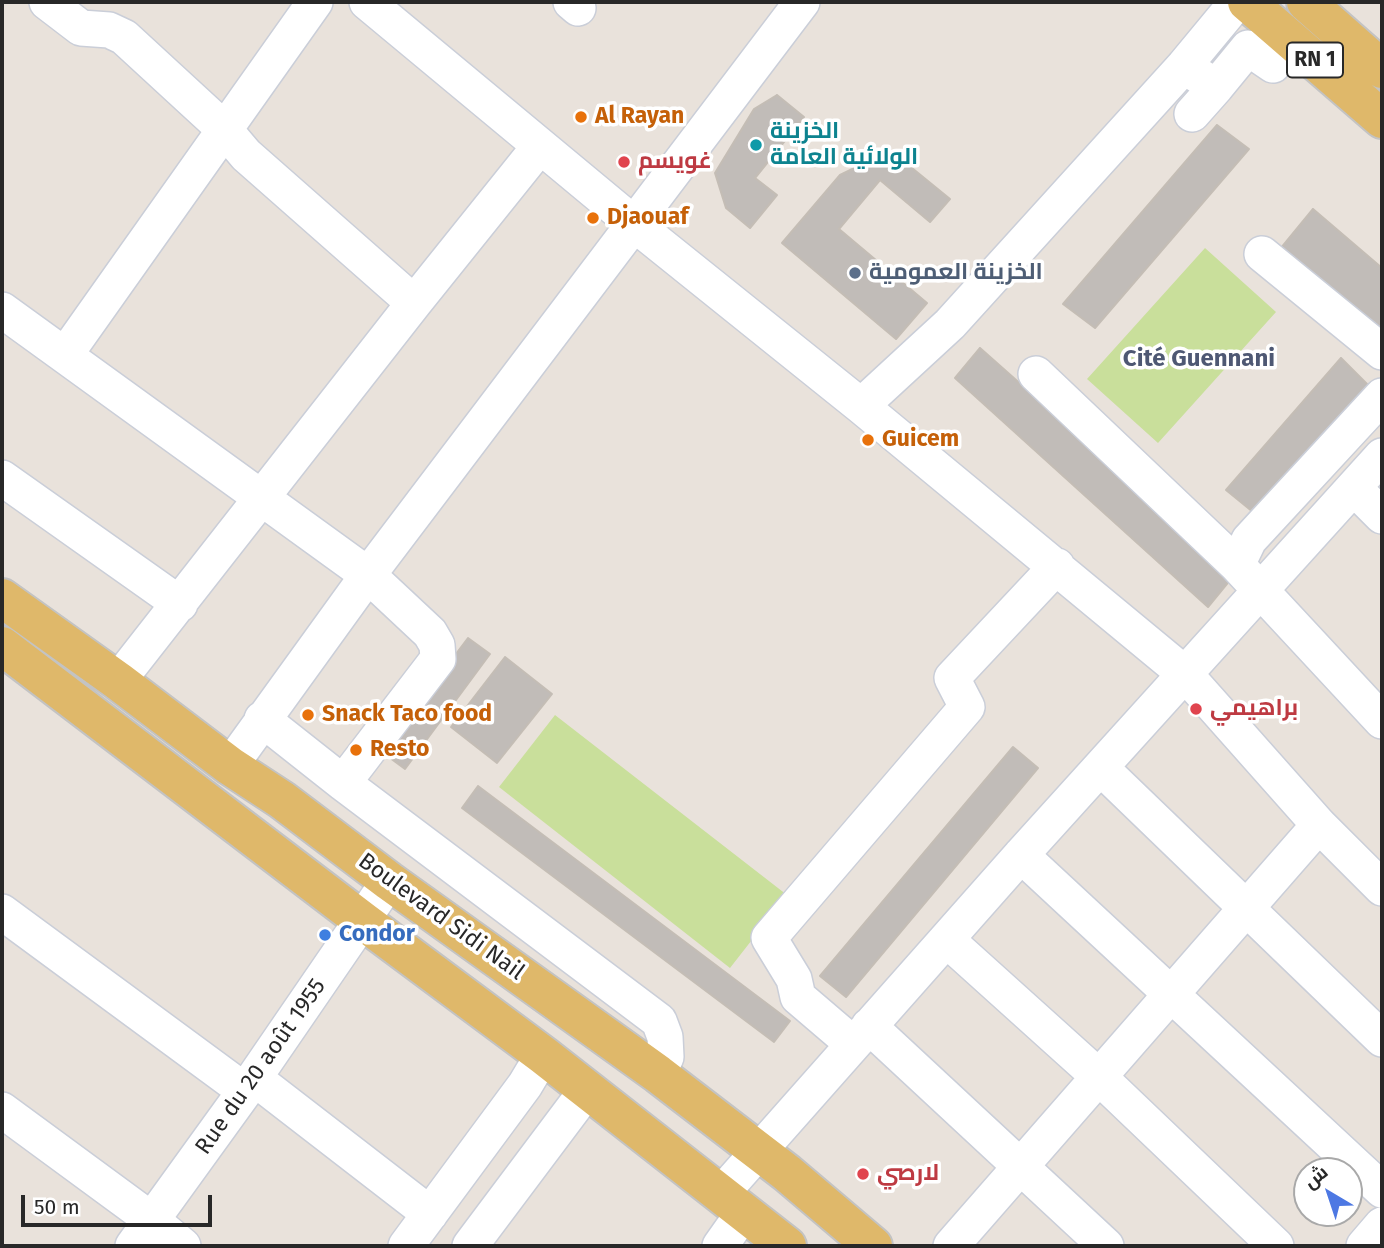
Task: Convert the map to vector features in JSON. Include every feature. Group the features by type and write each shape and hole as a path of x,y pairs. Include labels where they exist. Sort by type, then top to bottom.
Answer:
{"main road":[{"name":"RN 1","path":"1247,2 1382,119"},
{"name":"RN 1","path":"1306,2 1382,69"},
{"name":"Boulevard Sidi Nail","path":"2,598 230,766 282,800 388,881 658,1074 759,1151 873,1246"},
{"path":"4,653 542,1055 788,1246"}],"street":[{"path":"47,2 81,28 109,30 124,37 224,129 246,155 414,303"},
{"path":"65,355 315,2"},
{"path":"367,2 632,223 861,406 1185,674 1319,825 1382,888"},
{"path":"230,766 368,575 802,2"},
{"path":"861,406 950,324 1184,66 1237,2"},
{"path":"1192,114 1248,48 1273,65"},
{"path":"1184,66 1216,87"},
{"path":"118,681 540,146"},
{"path":"1262,254 1382,352"},
{"path":"2,310 368,575 430,633 437,645 438,659 343,783"},
{"path":"1036,374 1249,577 1382,721"},
{"path":"1249,577 1249,540 1382,396"},
{"path":"720,1246 732,1203 759,1151 1185,674 1249,577 1354,488 1382,456"},
{"path":"2,478 180,604"},
{"path":"1354,488 1382,516"},
{"path":"1057,566 952,678 967,707 769,938 794,979 798,997 861,1035 1022,1167 1106,1246"},
{"path":"262,719 659,1021 665,1037 666,1057 658,1074"},
{"path":"1101,768 1382,1039"},
{"path":"951,1246 1319,825"},
{"path":"1021,855 1382,1190"},
{"name":"Rue du 20 août 1955","path":"143,1233 363,922 388,881"},
{"path":"2,912 430,1214"},
{"path":"947,940 1098,1076 1276,1246"},
{"path":"406,1246 525,1085 542,1055"},
{"path":"470,1246 587,1090"},
{"path":"2,1110 143,1233 183,1246"},
{"path":"1364,1246 1382,1225"}],"green space":[{"path":"1205,248 1276,312 1158,443 1087,379"},
{"path":"555,715 787,895 730,968 499,787"}],"building":[{"name":"الخزينة الولائية العامة","path":"777,95 804,117 755,178 777,195 750,228 726,208 715,173 754,109"},
{"path":"1217,125 1249,149 1095,328 1063,304"},
{"name":"الخزينة العمومية","path":"896,155 950,199 930,222 880,180 839,229 927,303 896,339 782,243 840,175 869,161"},
{"path":"1313,209 1382,268 1382,336 1281,248"},
{"path":"980,348 1235,574 1208,607 955,378"},
{"path":"1341,358 1368,385 1253,512 1226,490"},
{"path":"468,638 490,654 405,769 382,752"},
{"path":"505,657 552,694 497,763 451,727"},
{"path":"1013,747 1038,768 846,997 820,976"},
{"path":"478,786 790,1021 774,1042 462,808"}],"place":[{"name":"Al Rayan","path":"581,117"},
{"name":"الخزينة الولائية العامة","path":"756,145"},
{"name":"غويسم","path":"624,162"},
{"name":"Djaouaf","path":"593,218"},
{"name":"الخزينة العمومية","path":"855,273"},
{"name":"Guicem","path":"868,440"},
{"name":"براهيمي","path":"1196,709"},
{"name":"Snack Taco food","path":"308,715"},
{"name":"Resto","path":"356,750"},
{"name":"Condor","path":"325,935"},
{"name":"لارصي","path":"863,1174"}],"district":[{"name":"Cité Guennani","path":"1199,359"}]}
